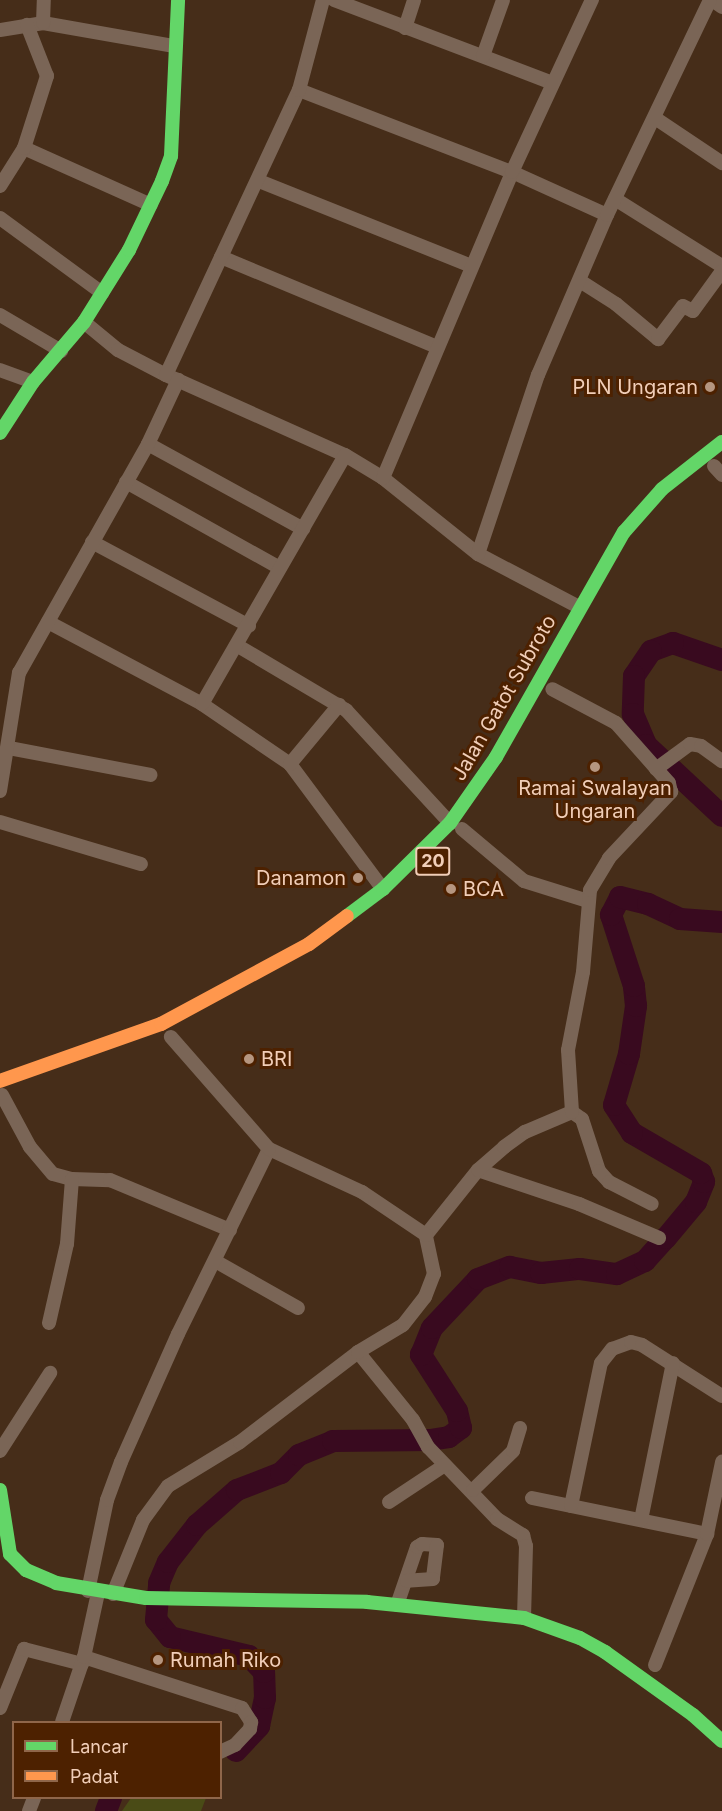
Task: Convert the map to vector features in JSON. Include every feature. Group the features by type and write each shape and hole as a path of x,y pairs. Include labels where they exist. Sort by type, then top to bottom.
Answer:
{"main road":[{"path":"0,433 33,382 84,322 151,205 171,156 173,46 178,0"},
{"name":"Jalan Gatot Subroto","path":"430,864 456,826 507,740 610,552 640,512 722,442"},
{"name":"Jalan Gatot Subroto","path":"1,1090 161,1024 204,1003 309,944 383,889 456,826 508,765 552,688 612,574 633,543 668,504 719,467"},
{"path":"1,1090 31,1086"},
{"path":"0,1490 5,1543 17,1564 37,1576 93,1592 146,1598 397,1605 524,1618 579,1638 605,1652 693,1715 722,1741"}],"street":[{"path":"42,23 44,0"},
{"path":"0,791 9,748 6,704 19,673 148,444 221,257 259,181 299,90 323,0"},
{"path":"334,0 553,83"},
{"path":"405,28 414,0"},
{"path":"483,56 503,0"},
{"path":"383,478 512,172 592,0"},
{"path":"478,554 538,375 607,215 711,0 722,7"},
{"path":"0,30 42,23 173,46"},
{"path":"0,186 24,148 47,76 27,25"},
{"path":"299,90 512,172 607,215"},
{"path":"655,118 722,163"},
{"path":"24,148 151,205"},
{"path":"259,181 471,266"},
{"path":"580,281 658,339 683,306 693,311 722,268 615,199"},
{"path":"0,218 102,293"},
{"path":"221,257 437,347"},
{"path":"0,315 61,351"},
{"path":"84,322 118,350 172,378 345,455 383,478 478,554 579,607"},
{"path":"0,370 33,382"},
{"path":"148,444 303,529"},
{"path":"202,705 238,646 345,455"},
{"path":"126,482 280,568"},
{"path":"92,542 249,626"},
{"path":"48,622 202,705 290,764 383,889"},
{"path":"238,646 339,705 456,826 524,881 588,901"},
{"path":"552,688 616,723 669,783 670,796 609,858 594,881 588,901 583,972 568,1050 572,1112"},
{"path":"290,764 339,705"},
{"path":"656,769 690,744 701,746 722,761"},
{"path":"9,748 150,774"},
{"path":"0,822 141,864"},
{"path":"113,1594 143,1520 168,1486 240,1442 358,1352 403,1325 425,1297 434,1274 426,1235 343,1182 269,1149 170,1037"},
{"path":"1,1090 39,1160 54,1174 72,1179 110,1180 230,1230"},
{"path":"426,1235 478,1170 525,1132 572,1112"},
{"path":"572,1112 582,1119 604,1176 624,1192 652,1204"},
{"path":"62,1721 83,1660 107,1500 191,1307 217,1262 269,1149"},
{"path":"478,1170 587,1207 659,1238"},
{"path":"49,1323 68,1244 72,1179"},
{"path":"217,1262 298,1308"},
{"path":"571,1506 605,1355 631,1342 673,1363 722,1396"},
{"path":"358,1352 413,1420 428,1447 503,1524 523,1535 526,1546 524,1618"},
{"path":"641,1520 673,1363"},
{"path":"0,1451 50,1373"},
{"path":"472,1490 513,1451 520,1428"},
{"path":"655,1665 707,1534 722,1462"},
{"path":"389,1502 445,1465"},
{"path":"532,1498 707,1534"},
{"path":"397,1605 407,1581"},
{"path":"0,1708 24,1650 83,1660 242,1707 251,1722 250,1729 235,1745 222,1751"}],"shaded area":[{"path":"130,1799 206,1799 201,1811 122,1811"}],"waterway":[{"path":"722,660 673,643 651,651 634,676 633,714 646,745 722,816"},
{"path":"236,1751 259,1726 265,1698 264,1672 249,1656 170,1637 156,1620 159,1583 168,1562 197,1525 237,1490 281,1473 299,1455 333,1441 430,1440 449,1437 461,1428 457,1411 421,1355 432,1328 478,1279 510,1267 541,1273 580,1269 617,1274 645,1261 666,1238 696,1202 704,1182 701,1173 632,1133 614,1105 629,1054 636,1006 634,986 611,915 620,897 648,904 680,919 722,922"},
{"path":"106,1811 111,1799"}],"traffic: fast":[{"path":"0,433 33,382 84,322 129,250 162,181 171,156 178,0"},
{"path":"347,916 383,889 450,823 496,757 624,532 662,489 722,442"},
{"path":"0,1490 10,1554 26,1570 56,1583 146,1598 367,1602 524,1618 580,1638 605,1652 693,1715 722,1741"}],"traffic: slow":[{"path":"0,1081 161,1024 309,944 347,916"}],"place":[{"name":"PLN Ungaran","path":"710,387"},
{"name":"Ramai Swalayan Ungaran","path":"595,767"},
{"name":"Danamon","path":"358,878"},
{"name":"BCA","path":"451,889"},
{"name":"BRI","path":"249,1059"},
{"name":"Rumah Riko","path":"158,1660"}]}
